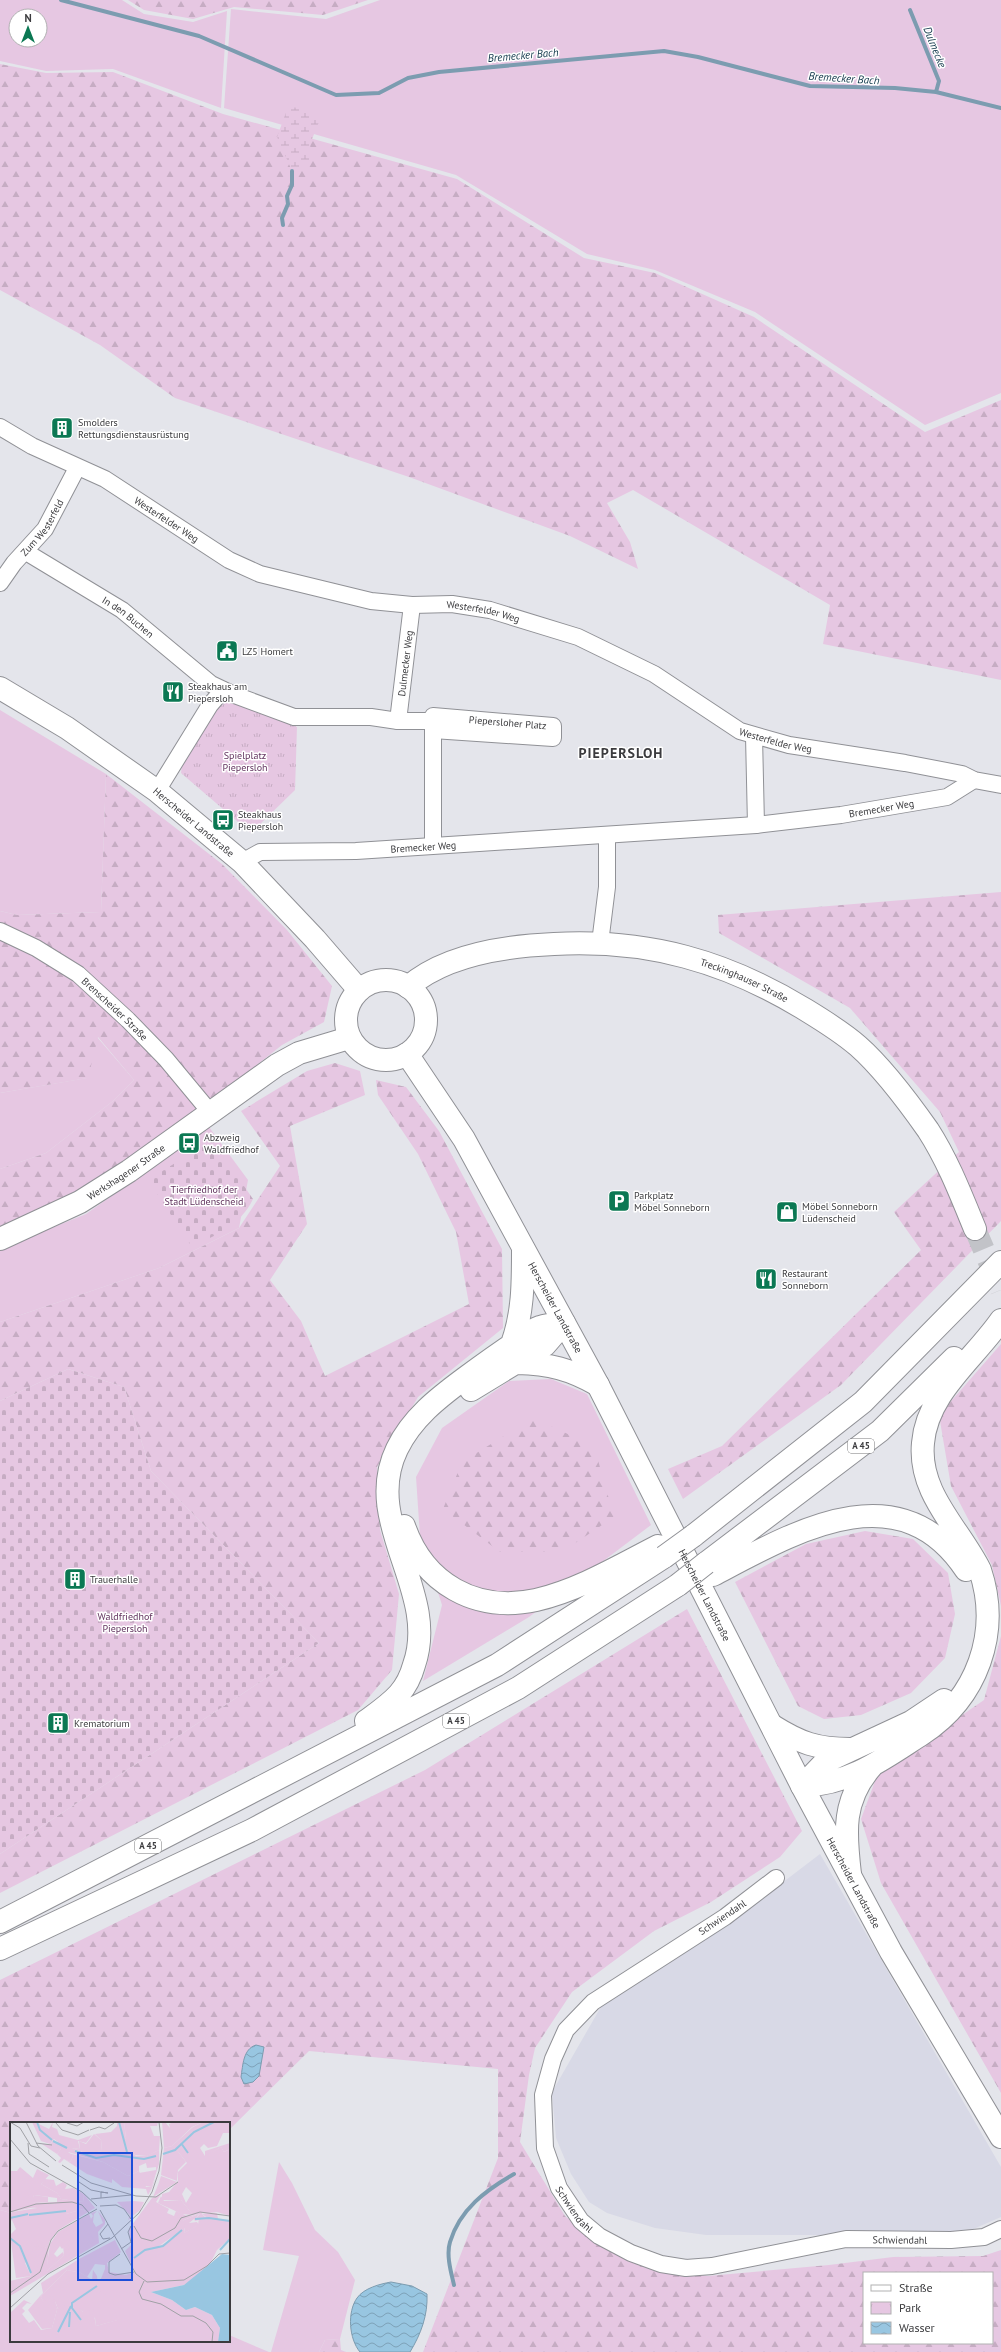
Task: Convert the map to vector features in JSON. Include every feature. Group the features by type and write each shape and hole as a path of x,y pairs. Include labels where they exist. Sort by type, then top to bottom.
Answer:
{"main road":[{"name":"Herscheider Landstraße","path":"0,688 67,728 157,791 242,862 315,939 359,990"},
{"name":"Treckinghauser Straße","path":"408,987 431,970 481,954 533,945 600,943 621,944 656,950 711,963 761,984 820,1019 846,1037 879,1068 927,1130 948,1166 976,1229"},
{"path":"385,980 399,982 408,987 422,1002 426,1024 420,1041 407,1054 391,1060 371,1058 359,1050 349,1038 346,1028 346,1011 352,997 359,990 372,982 385,980"},
{"name":"Werkshagener Straße","path":"0,1239 80,1202 129,1171 277,1065 299,1053 349,1038"},
{"name":"Herscheider Landstraße","path":"407,1054 464,1139 523,1251 598,1385 802,1786 891,1952 1001,2137"},
{"path":"515,1354 523,1299 523,1251"},
{"path":"564,1323 539,1327 515,1354 476,1387 444,1410 417,1438 402,1473 400,1492 401,1508 410,1543 423,1563 438,1579 454,1590 471,1597 493,1601 514,1602 535,1600 558,1594 661,1552 691,1534 715,1518 792,1460 863,1402 1001,1262"},
{"name":"A 45","path":"0,1949 252,1830 518,1688 709,1569 880,1431 1001,1312"},
{"path":"802,1786 824,1785 872,1766 929,1729 954,1710 977,1678 986,1658 991,1640 992,1625 987,1587 980,1569 938,1504 930,1487 923,1459 922,1444 925,1426 944,1389 986,1342 1001,1320"},
{"path":"296,1769 385,1707 400,1694 410,1677 421,1640 420,1620 416,1598 394,1536 389,1517 387,1496 389,1475 396,1450 405,1434 418,1417 437,1399 515,1354 576,1373 598,1385"},
{"path":"709,1569 767,1547 815,1526 856,1517 890,1517 908,1522 928,1531 942,1541 957,1556 967,1572 973,1588 979,1618 975,1648 965,1674 954,1690 930,1710 911,1722 825,1762 802,1786"},
{"name":"A 45","path":"0,1922 497,1665 661,1552"},
{"path":"772,1726 804,1743 827,1749 855,1749"},
{"path":"850,1874 846,1835 847,1811 861,1778 872,1766"}],"street":[{"name":"Westerfelder Weg","path":"0,427 32,446 77,468 105,479 241,567 260,574 371,601 412,605 470,606 540,624 578,637 654,674 729,725 754,736 789,745 962,774 974,780"},
{"name":"Zum Westerfeld","path":"0,583 14,563 26,552 45,529 77,468"},
{"name":"In den Buchen","path":"26,552 122,610 161,641 179,659 211,684 223,690 294,717 372,716"},
{"name":"Dulmecker Weg","path":"398,721 412,605"},
{"path":"157,791 210,706 223,690"},
{"name":"Piepersloher Platz","path":"372,716 433,726 553,738 553,726 433,716 433,726"},
{"path":"433,726 433,845"},
{"path":"754,736 756,825"},
{"path":"974,780 1001,785"},
{"name":"Bremecker Weg","path":"242,862 260,852 356,851 756,825 841,815 947,797 974,780"},
{"path":"600,943 607,887 607,835"},
{"name":"Brenscheider Straße","path":"0,931 36,948 78,974 128,1020 166,1059 210,1112"},
{"name":"Schwiendahl","path":"776,1878 725,1917 593,2002 566,2030 553,2059 543,2095 545,2148 559,2188 580,2221 599,2236 631,2253 661,2264 686,2268 712,2266 846,2239 951,2240 984,2236 1001,2229"}],"shaded area":[{"path":"820,1854 1001,2167 1001,2217 964,2233 897,2231 826,2235 706,2235 655,2228 607,2213 589,2202 571,2174 556,2138 552,2092 602,2005 732,1921"}],"green space":[{"path":"0,0 122,0 144,14 193,22 227,11 221,108 113,69 46,71 0,61"},
{"path":"128,0 368,0 323,15 234,7 193,19 144,10"},
{"path":"380,0 1001,0 1001,393 925,425 755,312 655,270 587,254 456,175 224,108 231,9 326,19"},
{"path":"0,64 46,73 113,72 223,114 457,179 584,258 655,273 754,317 925,432 1001,400 1001,680 823,644 830,605 633,490 607,503 630,542 638,569 570,536 409,477 175,398 100,345 0,290"},
{"path":"288,107 301,108 321,117 310,144 312,161 292,171 277,137"},
{"name":"Spielplatz Piepersloh","path":"226,702 236,702 297,727 295,790 251,833 181,773 182,765 215,710"},
{"path":"0,710 106,774 101,912 17,915 0,911"},
{"path":"106,774 222,864 287,930 332,986 324,1022 282,1045 215,1098 78,1195 0,1229 0,1169 46,1153 113,1101 134,1080 98,1037 88,1078 0,1093 0,911 17,915 101,912"},
{"path":"1001,892 1001,1221 841,1385 683,1499 668,1469 722,1446 921,1250 894,1212 959,1152 940,1112 850,1008 719,933 718,915"},
{"path":"97,1037 134,1080 113,1101 46,1153 0,1169 0,1093 87,1078"},
{"path":"335,1063 360,1071 365,1095 290,1126 307,1224 270,1280 301,1321 325,1376 469,1304 456,1232 418,1154 378,1095 376,1080 406,1087 439,1131 502,1249 503,1328 418,1397 377,1467 380,1530 399,1594 392,1670 358,1710 0,1893 0,1854 319,1643 151,1471 124,1387 68,1369 0,1401 0,1322 159,1268 239,1228 280,1166 241,1111 307,1071"},
{"path":"209,1127 248,1180 239,1228 159,1268 0,1322 0,1249 86,1214"},
{"name":"Tierfriedhof der Stadt Lüdenscheid","path":"212,1140 253,1199 242,1216 235,1222 219,1233 192,1247 148,1180"},
{"path":"1001,1344 1001,1606 992,1565 951,1486 939,1415"},
{"name":"Waldfriedhof Piepersloh","path":"68,1369 124,1387 151,1471 319,1643 0,1854 0,1401"},
{"path":"551,1379 587,1394 651,1525 529,1617 423,1681 442,1605 420,1536 416,1477 442,1428 509,1381"},
{"path":"533,1418 594,1446 614,1517 562,1552 500,1552 443,1509 462,1462"},
{"path":"865,1531 913,1539 948,1573 955,1614 945,1658 911,1693 861,1715 824,1719 798,1706 735,1582 806,1544"},
{"path":"687,1609 802,1831 780,1857 711,1902 654,1931 572,1992 535,2048 529,2075 520,2142 565,2216 599,2245 651,2268 708,2276 829,2265 893,2257 983,2256 1001,2250 1001,2352 423,2352 498,2158 498,2069 309,2051 230,2129 230,2122 10,2122 10,2213 0,2210 0,1980 425,1770"},
{"path":"1001,1636 1001,2093 881,1883 861,1819 878,1773 984,1700"},
{"path":"279,2162 292,2183 315,2230 338,2252 355,2280 340,2339 325,2340 319,2352 271,2352 299,2256 263,2250"},
{"path":"0,2210 10,2213 10,2342 230,2342 230,2335 269,2352 0,2352"},
{"path":"340,2339 341,2350 346,2352 319,2352 325,2340"}],"water":[{"path":"256,2045 264,2047 259,2076 253,2082 244,2084 241,2077 244,2058 248,2050"},
{"path":"391,2282 412,2286 427,2294 425,2317 417,2338 410,2352 360,2352 353,2340 351,2325 354,2304 357,2298 368,2289 377,2285"}],"waterway":[{"name":"Bremecker Bach","path":"61,0 199,36 336,95 379,93 408,78 439,72 664,51 698,57 810,86 895,88 936,92 1001,108"},
{"name":"Dulmecke","path":"910,10 939,81 936,92"},
{"path":"283,225 282,218 288,204 287,196 292,185 292,171"},
{"path":"454,2285 449,2264 449,2247 454,2230 467,2210 475,2202 484,2194 514,2174"}],"tunnel":[{"path":"975,1229 1001,1290"}],"place":[{"name":"Smolders Rettungsdienstausrüstung","path":"62,428"},
{"name":"LZ5 Homert","path":"227,651"},
{"name":"Steakhaus am Piepersloh","path":"173,692"},
{"name":"Steakhaus Piepersloh","path":"223,820"},
{"name":"Abzweig Waldfriedhof","path":"189,1143"},
{"name":"Parkplatz Möbel Sonneborn","path":"619,1201"},
{"name":"Möbel Sonneborn Lüdenscheid","path":"787,1212"},
{"name":"Restaurant Sonneborn","path":"766,1279"},
{"name":"Trauerhalle","path":"75,1579"},
{"name":"Krematorium","path":"58,1723"}],"district":[{"name":"PIEPERSLOH","path":"621,753"}]}
